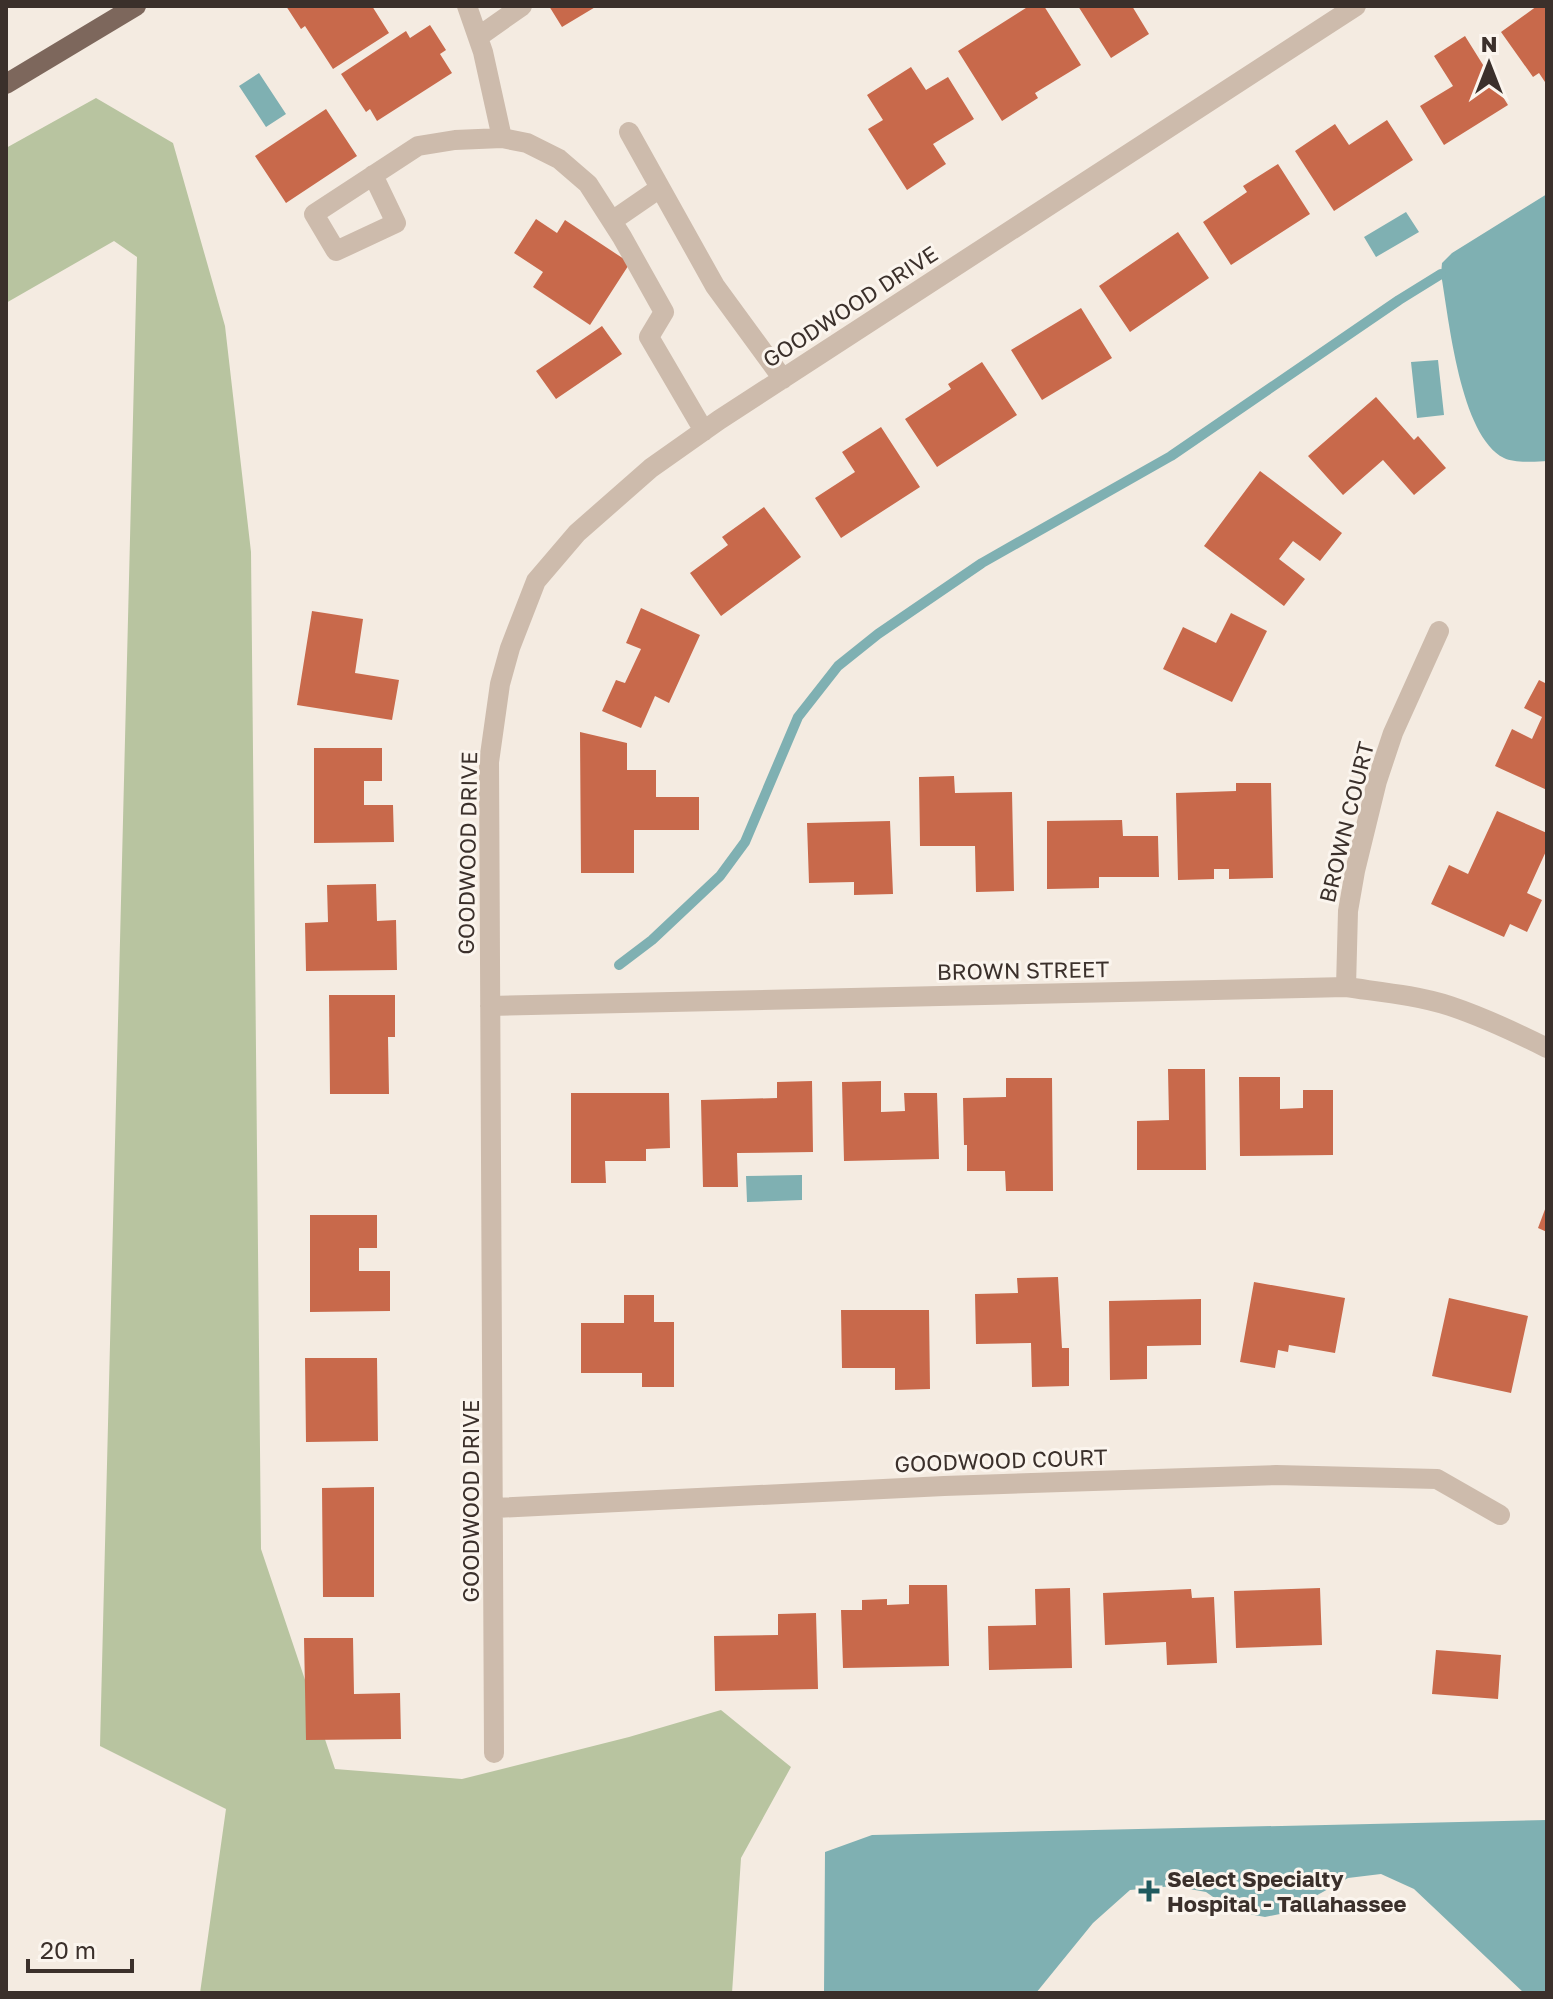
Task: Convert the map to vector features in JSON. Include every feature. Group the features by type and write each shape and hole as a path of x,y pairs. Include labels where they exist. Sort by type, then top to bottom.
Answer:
{"main road":[{"path":"6,84 136,6"}],"street":[{"path":"467,6 478,37 502,138"},
{"path":"478,37 522,6"},
{"name":"GOODWOOD DRIVE","path":"494,1753 489,762 500,684 510,648 536,581 577,533 651,468 1356,6"},
{"path":"629,132 715,286 783,379"},
{"path":"373,175 418,146 455,140 502,138 527,143 559,159 588,184 664,312 649,337 704,431"},
{"path":"612,221 660,188"},
{"name":"BROWN COURT","path":"1346,987 1348,911 1377,781 1393,733 1439,631"},
{"name":"BROWN STREET","path":"490,1006 1346,987 1410,996 1449,1006 1547,1048"},
{"name":"GOODWOOD COURT","path":"495,1508 944,1486 1276,1475 1437,1479 1500,1515"}],"green space":[{"path":"96,98 173,143 225,326 251,552 261,1549 335,1769 462,1779 629,1737 721,1710 791,1767 741,1858 732,1993 200,1993 226,1809 100,1746 137,257 114,241 6,303 6,148"}],"water":[{"path":"259,73 286,114 266,127 239,86"},
{"path":"1547,194 1547,461 1508,460 1489,446 1467,402 1453,346 1441,274 1442,263 1452,253"},
{"path":"1406,212 1419,232 1376,257 1364,237"},
{"path":"1438,360 1444,415 1417,418 1411,362"},
{"path":"802,1175 802,1200 747,1202 746,1176"},
{"path":"1547,1820 1547,1993 1524,1993 1414,1889 1381,1874 1348,1878 1285,1913 1265,1917 1233,1911 1206,1892 1173,1886 1130,1890 1093,1923 1036,1993 824,1993 825,1852 872,1835"}],"building":[{"path":"286,6 372,6 389,33 333,69 305,26 301,29"},
{"path":"549,6 597,6 562,27"},
{"path":"1029,6 1044,6 1081,65 1035,93 1038,98 1002,121 958,51"},
{"path":"1078,6 1132,6 1149,34 1111,58"},
{"path":"1537,6 1547,6 1547,85 1539,73 1533,77 1501,32"},
{"path":"430,25 446,50 440,54 452,73 377,121 370,109 366,112 341,74 406,31 410,38"},
{"path":"1465,36 1508,105 1444,145 1420,106 1453,86 1434,56"},
{"path":"911,67 926,90 948,77 974,119 933,144 946,164 907,190 868,129 883,120 867,95"},
{"path":"326,109 357,156 286,203 255,156"},
{"path":"1387,120 1413,160 1334,211 1295,151 1335,124 1349,145"},
{"path":"1278,164 1310,214 1231,265 1203,222 1247,192 1243,186"},
{"path":"536,219 557,233 565,220 630,263 590,325 533,287 543,272 514,253"},
{"path":"1178,232 1209,278 1130,332 1099,286"},
{"path":"1081,308 1112,358 1042,400 1011,350"},
{"path":"602,326 622,354 556,399 536,371"},
{"path":"982,362 1017,415 937,467 905,419 951,389 948,384"},
{"path":"1376,397 1414,440 1418,436 1446,468 1414,495 1383,460 1343,495 1308,456"},
{"path":"881,427 920,487 841,538 815,498 855,472 842,452"},
{"path":"1260,471 1342,533 1320,561 1293,541 1279,559 1305,579 1284,606 1204,546"},
{"path":"764,507 801,557 721,616 690,573 728,545 722,537"},
{"path":"641,608 700,635 669,703 655,696 641,728 602,711 616,680 625,683 641,649 626,643"},
{"path":"312,611 363,619 355,673 399,680 392,720 297,705"},
{"path":"1231,613 1267,631 1232,702 1163,669 1183,627 1216,643"},
{"path":"1539,680 1547,684 1547,790 1495,766 1512,729 1532,739 1542,717 1524,708"},
{"path":"580,732 627,743 627,770 656,770 656,797 699,797 699,830 634,830 634,873 581,873"},
{"path":"314,748 382,748 382,781 364,781 364,805 393,805 394,842 314,843"},
{"path":"954,776 955,793 1012,792 1014,891 976,892 975,846 920,846 919,777"},
{"path":"1236,783 1271,783 1273,878 1229,879 1229,869 1214,869 1214,879 1178,880 1176,793 1236,791"},
{"path":"1497,811 1547,833 1547,849 1527,893 1542,900 1527,932 1510,924 1504,937 1431,904 1449,865 1468,874"},
{"path":"1122,820 1123,836 1158,836 1159,877 1099,877 1099,888 1047,889 1047,821"},
{"path":"890,821 893,894 854,895 854,882 809,883 807,823"},
{"path":"376,884 377,921 396,920 397,970 306,971 305,923 328,922 327,885"},
{"path":"329,995 395,995 395,1037 388,1037 389,1094 330,1094"},
{"path":"1168,1069 1205,1069 1206,1170 1137,1170 1137,1121 1169,1120"},
{"path":"1239,1077 1280,1077 1280,1109 1303,1108 1303,1090 1333,1090 1333,1155 1240,1156"},
{"path":"1006,1078 1052,1078 1053,1191 1006,1191 1005,1171 967,1171 963,1098 1006,1097"},
{"path":"812,1081 813,1152 737,1153 738,1187 703,1187 701,1100 777,1098 777,1082"},
{"path":"881,1081 881,1112 905,1111 904,1093 937,1093 939,1159 844,1161 842,1082"},
{"path":"571,1093 669,1093 670,1148 646,1149 646,1161 605,1161 606,1183 571,1183"},
{"path":"1547,1204 1547,1232 1538,1228"},
{"path":"310,1215 377,1215 377,1248 359,1248 359,1271 390,1271 390,1311 310,1312"},
{"path":"1058,1277 1062,1348 1069,1348 1069,1386 1032,1387 1031,1343 976,1344 975,1294 1018,1293 1017,1278"},
{"path":"1254,1282 1345,1298 1335,1353 1289,1345 1288,1352 1278,1350 1275,1368 1240,1362"},
{"path":"624,1295 654,1295 654,1322 674,1322 674,1387 642,1387 642,1373 581,1373 581,1323 624,1323"},
{"path":"1449,1298 1528,1316 1511,1393 1432,1376"},
{"path":"1201,1299 1201,1345 1147,1346 1147,1379 1110,1380 1109,1301"},
{"path":"841,1310 929,1310 930,1389 895,1390 895,1368 842,1368"},
{"path":"305,1358 377,1358 378,1441 306,1442"},
{"path":"374,1487 374,1597 323,1597 322,1488"},
{"path":"909,1585 947,1585 949,1666 843,1668 841,1610 862,1610 862,1600 887,1599 887,1605 909,1604"},
{"path":"1070,1588 1072,1668 989,1670 988,1626 1036,1625 1035,1589"},
{"path":"1320,1588 1322,1645 1236,1648 1234,1591"},
{"path":"1191,1589 1192,1598 1214,1597 1217,1663 1167,1665 1166,1642 1105,1645 1103,1593"},
{"path":"816,1613 818,1689 715,1691 714,1636 778,1635 778,1614"},
{"path":"304,1638 353,1638 354,1694 400,1693 401,1739 306,1740"},
{"path":"1436,1650 1501,1655 1498,1699 1432,1694"}],"waterway":[{"path":"619,965 652,940 720,876 745,842 798,717 838,666 878,634 982,563 1171,456 1441,274"}],"place":[{"name":"Select Specialty Hospital - Tallahassee","path":"1149,1891"}]}
